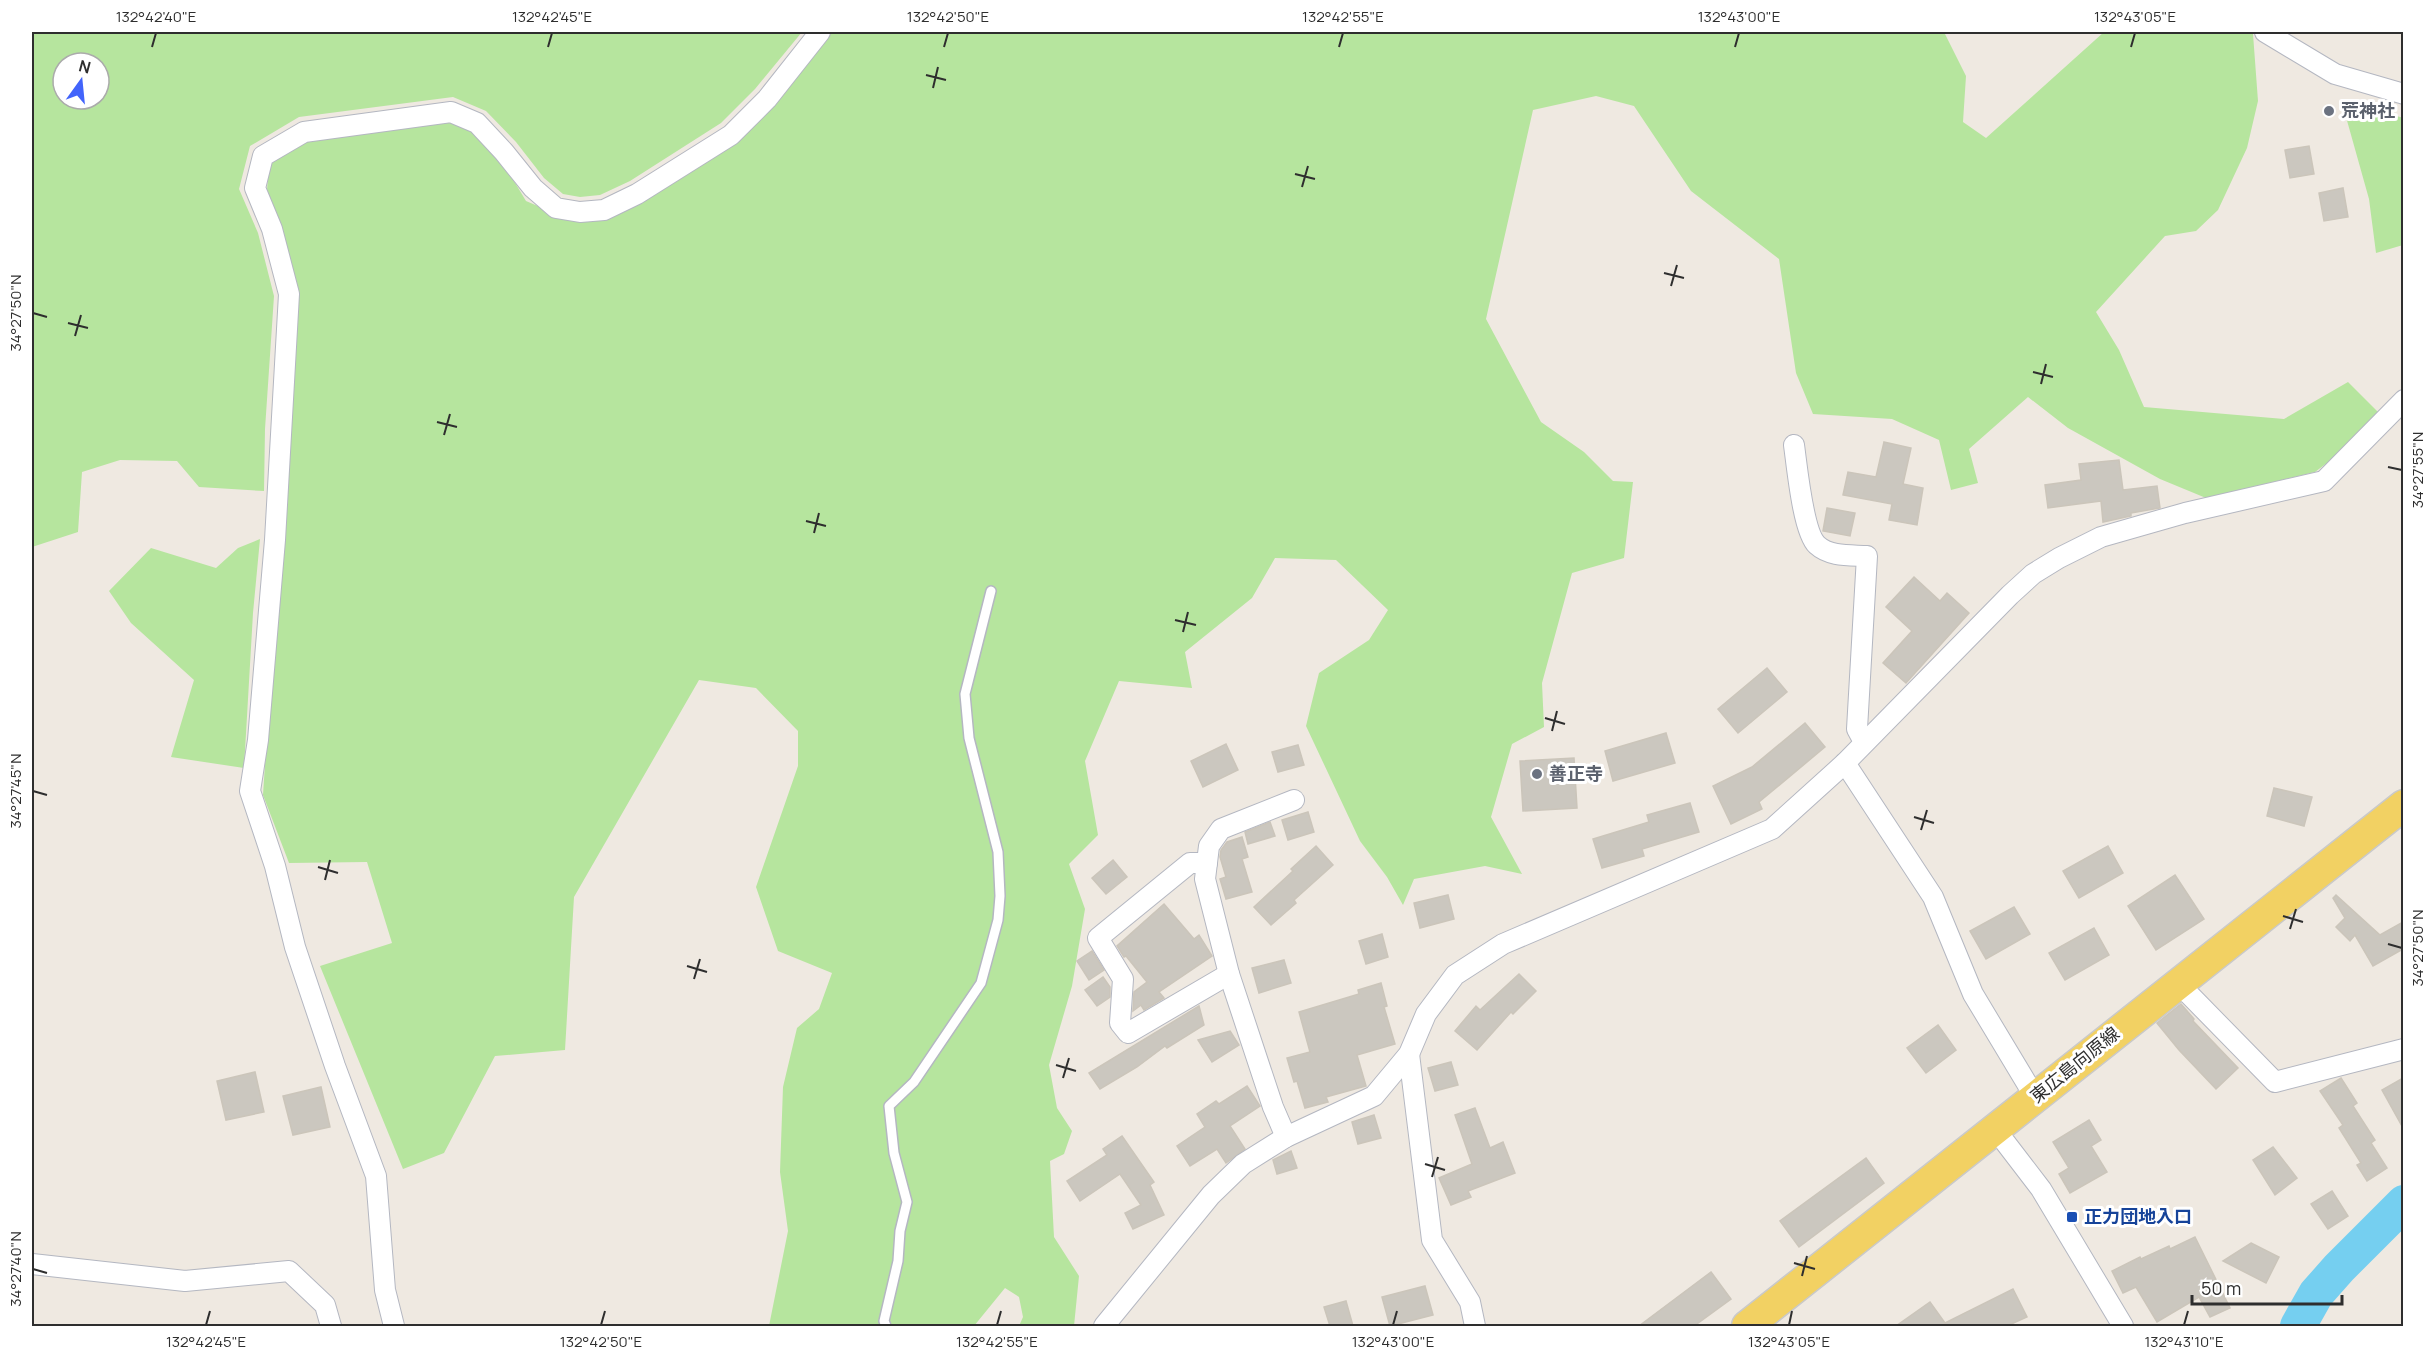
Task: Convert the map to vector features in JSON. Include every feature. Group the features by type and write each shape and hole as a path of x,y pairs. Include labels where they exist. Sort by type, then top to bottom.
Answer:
{"main road":[{"name":"東広島向原線","path":"1747,1326 2403,805"}],"street":[{"path":"394,1326 386,1290 376,1176 302,969 274,866 250,791 258,740 275,540 289,294 272,229 255,188 263,156 304,132 451,112 477,123 533,188 556,208 580,212 604,210 637,194 731,135 766,99 820,32"},
{"path":"2265,32 2335,74 2403,94"},
{"path":"1113,1322 1210,1196 1243,1164 1286,1137 1374,1096 1409,1054 1426,1014 1455,975 1503,944 1772,829 1845,763 2033,574 2059,558 2101,537 2185,513 2324,481 2403,400"},
{"path":"1794,445 1807,530 1816,545 1832,553 1867,556 1857,729 1864,742"},
{"path":"1845,763 1933,897 1973,994 2035,1097"},
{"path":"1286,1137 1273,1107 1228,974 1205,879 1209,846 1221,829 1294,800"},
{"path":"1207,863 1190,862 1098,938 1123,980 1120,1023 1128,1033 1228,974"},
{"path":"2178,983 2275,1082 2403,1049"},
{"path":"1409,1054 1432,1240 1470,1302 1476,1326"},
{"path":"1995,1129 2041,1189 2123,1326"},
{"path":"32,1264 185,1281 290,1271 325,1305 331,1326"}],"lane":[{"path":"886,1326 884,1321 898,1261 900,1231 906,1202 894,1153 889,1106 914,1082 934,1048 981,983 998,920 1000,896 998,852 969,738 965,694 991,591"}],"green space":[{"path":"32,32 802,32 755,89 721,123 630,181 600,195 580,197 563,194 544,178 516,142 486,111 453,97 299,117 250,146 239,189 258,233 274,296 265,429 264,491 199,487 177,461 120,460 82,472 78,532 32,547"},
{"path":"826,32 1944,32 1966,76 1963,122 1986,138 2104,32 2244,32 2253,34 2258,101 2247,148 2218,210 2196,231 2165,236 2096,312 2119,350 2144,407 2284,419 2348,382 2385,419 2315,472 2206,498 2160,479 2068,428 2028,397 1969,449 1978,483 1951,490 1939,440 1892,419 1813,414 1796,373 1779,259 1691,191 1634,106 1596,96 1533,110 1486,319 1541,422 1584,452 1613,481 1633,482 1624,558 1572,573 1542,683 1544,727 1512,744 1491,817 1522,874 1485,866 1414,879 1403,905 1387,877 1360,841 1306,726 1319,673 1369,640 1388,610 1336,560 1275,558 1252,598 1185,652 1192,688 1119,681 1085,761 1098,835 1069,864 1085,909 1072,986 1049,1065 1057,1108 1072,1131 1064,1154 1050,1161 1054,1237 1079,1276 1074,1326 1019,1326 1023,1317 1019,1297 1005,1288 974,1326 769,1326 788,1231 780,1172 783,1087 797,1028 819,1009 832,973 778,951 756,887 798,766 798,731 756,688 699,680 574,897 565,1050 495,1056 444,1153 403,1169 320,966 392,943 367,862 289,863 263,795 296,289 281,224 267,190 269,163 301,142 449,120 471,130 499,156 526,201 554,213 590,219 737,139"},
{"path":"2374,110 2404,118 2403,245 2376,253 2369,199 2346,117"},
{"path":"260,539 253,613 244,768 171,757 194,680 131,623 109,591 151,548 216,568 238,548"}],"building":[{"path":"2309,146 2314,174 2290,178 2285,150"},
{"path":"2343,188 2348,217 2324,221 2319,193"},
{"path":"1884,442 1911,448 1903,484 1923,488 1917,525 1889,520 1892,504 1843,495 1848,472 1876,477"},
{"path":"2119,460 2123,490 2157,486 2160,508 2131,513 2131,516 2103,522 2101,501 2048,508 2045,485 2081,480 2079,464"},
{"path":"1827,508 1855,513 1850,536 1823,531"},
{"path":"1914,577 1940,601 1947,593 1969,613 1906,683 1883,663 1912,631 1886,607"},
{"path":"1767,668 1787,692 1738,733 1718,709"},
{"path":"1805,723 1825,747 1759,802 1762,809 1731,824 1713,786 1752,767"},
{"path":"1666,733 1675,763 1613,781 1605,751"},
{"path":"1226,744 1238,770 1203,787 1191,761"},
{"path":"1298,745 1304,765 1278,772 1272,752"},
{"path":"1574,758 1577,808 1523,811 1520,761"},
{"path":"2274,788 2312,797 2304,826 2267,816"},
{"path":"1690,803 1699,832 1642,849 1644,856 1602,868 1593,839 1649,822 1647,815"},
{"path":"1308,812 1314,832 1288,840 1282,820"},
{"path":"1270,822 1275,836 1248,844 1245,832"},
{"path":"1242,837 1248,857 1242,859 1252,892 1226,899 1220,879 1226,877 1220,857 1221,850 1227,842"},
{"path":"1316,846 1333,865 1294,900 1296,903 1271,925 1254,907"},
{"path":"2108,846 2123,873 2079,898 2063,871"},
{"path":"1113,860 1127,877 1106,894 1092,878"},
{"path":"2175,875 2204,919 2156,950 2128,906"},
{"path":"1448,895 1454,919 1420,928 1414,903"},
{"path":"2336,895 2380,935 2403,922 2403,949 2373,966 2355,935 2350,941 2336,927 2345,918 2333,898"},
{"path":"1164,904 1194,939 1199,935 1212,956 1159,992 1164,998 1144,1010 1141,1005 1133,1011 1134,992 1147,982 1117,946"},
{"path":"2014,907 2030,934 1986,959 1970,931"},
{"path":"2094,928 2109,955 2065,980 2049,953"},
{"path":"1382,934 1388,957 1366,964 1359,941"},
{"path":"1092,951 1104,970 1089,980 1077,961"},
{"path":"1284,960 1291,983 1259,993 1252,968"},
{"path":"1519,974 1536,991 1513,1014 1511,1012 1477,1050 1455,1031 1476,1006 1480,1010"},
{"path":"1103,977 1110,987 1110,997 1097,1006 1085,990"},
{"path":"1381,983 1387,1006 1384,1007 1395,1044 1357,1055 1366,1086 1326,1097 1328,1102 1305,1108 1287,1058 1310,1052 1299,1012 1359,994 1358,990"},
{"path":"2181,1004 2194,1019 2193,1021 2238,1068 2216,1089 2157,1023"},
{"path":"1199,1006 1204,1025 1167,1048 1165,1046 1137,1067 1100,1089 1089,1073"},
{"path":"1938,1025 1956,1050 1926,1073 1907,1048"},
{"path":"1230,1031 1239,1045 1212,1062 1198,1040"},
{"path":"1451,1062 1458,1085 1435,1091 1428,1068"},
{"path":"255,1072 264,1112 226,1120 217,1081"},
{"path":"2341,1078 2357,1103 2353,1106 2375,1140 2371,1143 2387,1168 2367,1181 2357,1165 2361,1163 2339,1128 2343,1125 2320,1091"},
{"path":"2403,1078 2403,1128 2382,1090"},
{"path":"1247,1086 1260,1106 1230,1126 1245,1149 1226,1163 1217,1149 1190,1166 1177,1146 1205,1127 1197,1114 1216,1101 1219,1104"},
{"path":"321,1087 330,1127 293,1135 283,1096"},
{"path":"1475,1108 1490,1148 1503,1142 1515,1173 1468,1191 1471,1197 1451,1205 1439,1178 1472,1164 1455,1115"},
{"path":"1374,1115 1381,1138 1358,1144 1352,1122"},
{"path":"2089,1120 2101,1140 2091,1146 2107,1172 2070,1193 2059,1174 2069,1168 2053,1142"},
{"path":"1122,1136 1154,1182 1150,1185 1164,1215 1133,1229 1125,1213 1141,1205 1120,1174 1080,1201 1067,1181 1107,1155 1103,1149"},
{"path":"2273,1147 2297,1178 2275,1195 2253,1160"},
{"path":"1291,1151 1297,1168 1277,1174 1273,1160"},
{"path":"1866,1158 1884,1183 1799,1247 1780,1221"},
{"path":"2332,1191 2348,1216 2328,1229 2311,1204"},
{"path":"2195,1237 2230,1308 2210,1317 2199,1297 2157,1322 2136,1287 2123,1293 2112,1271 2140,1257 2141,1259 2169,1246 2170,1249"},
{"path":"2251,1243 2279,1257 2266,1283 2223,1261"},
{"path":"1711,1272 1731,1299 1694,1326 1639,1326"},
{"path":"1425,1286 1433,1315 1390,1326 1382,1297"},
{"path":"2013,1289 2027,1317 2007,1326 1896,1326 1930,1302 1945,1323"},
{"path":"1346,1301 1353,1326 1330,1326 1324,1307"}],"waterway":[{"path":"2298,1326 2316,1294 2404,1203"}],"place":[{"name":"荒神社","path":"2329,111"},
{"name":"善正寺","path":"1537,774"},
{"name":"正力団地入口","path":"2072,1217"}]}
